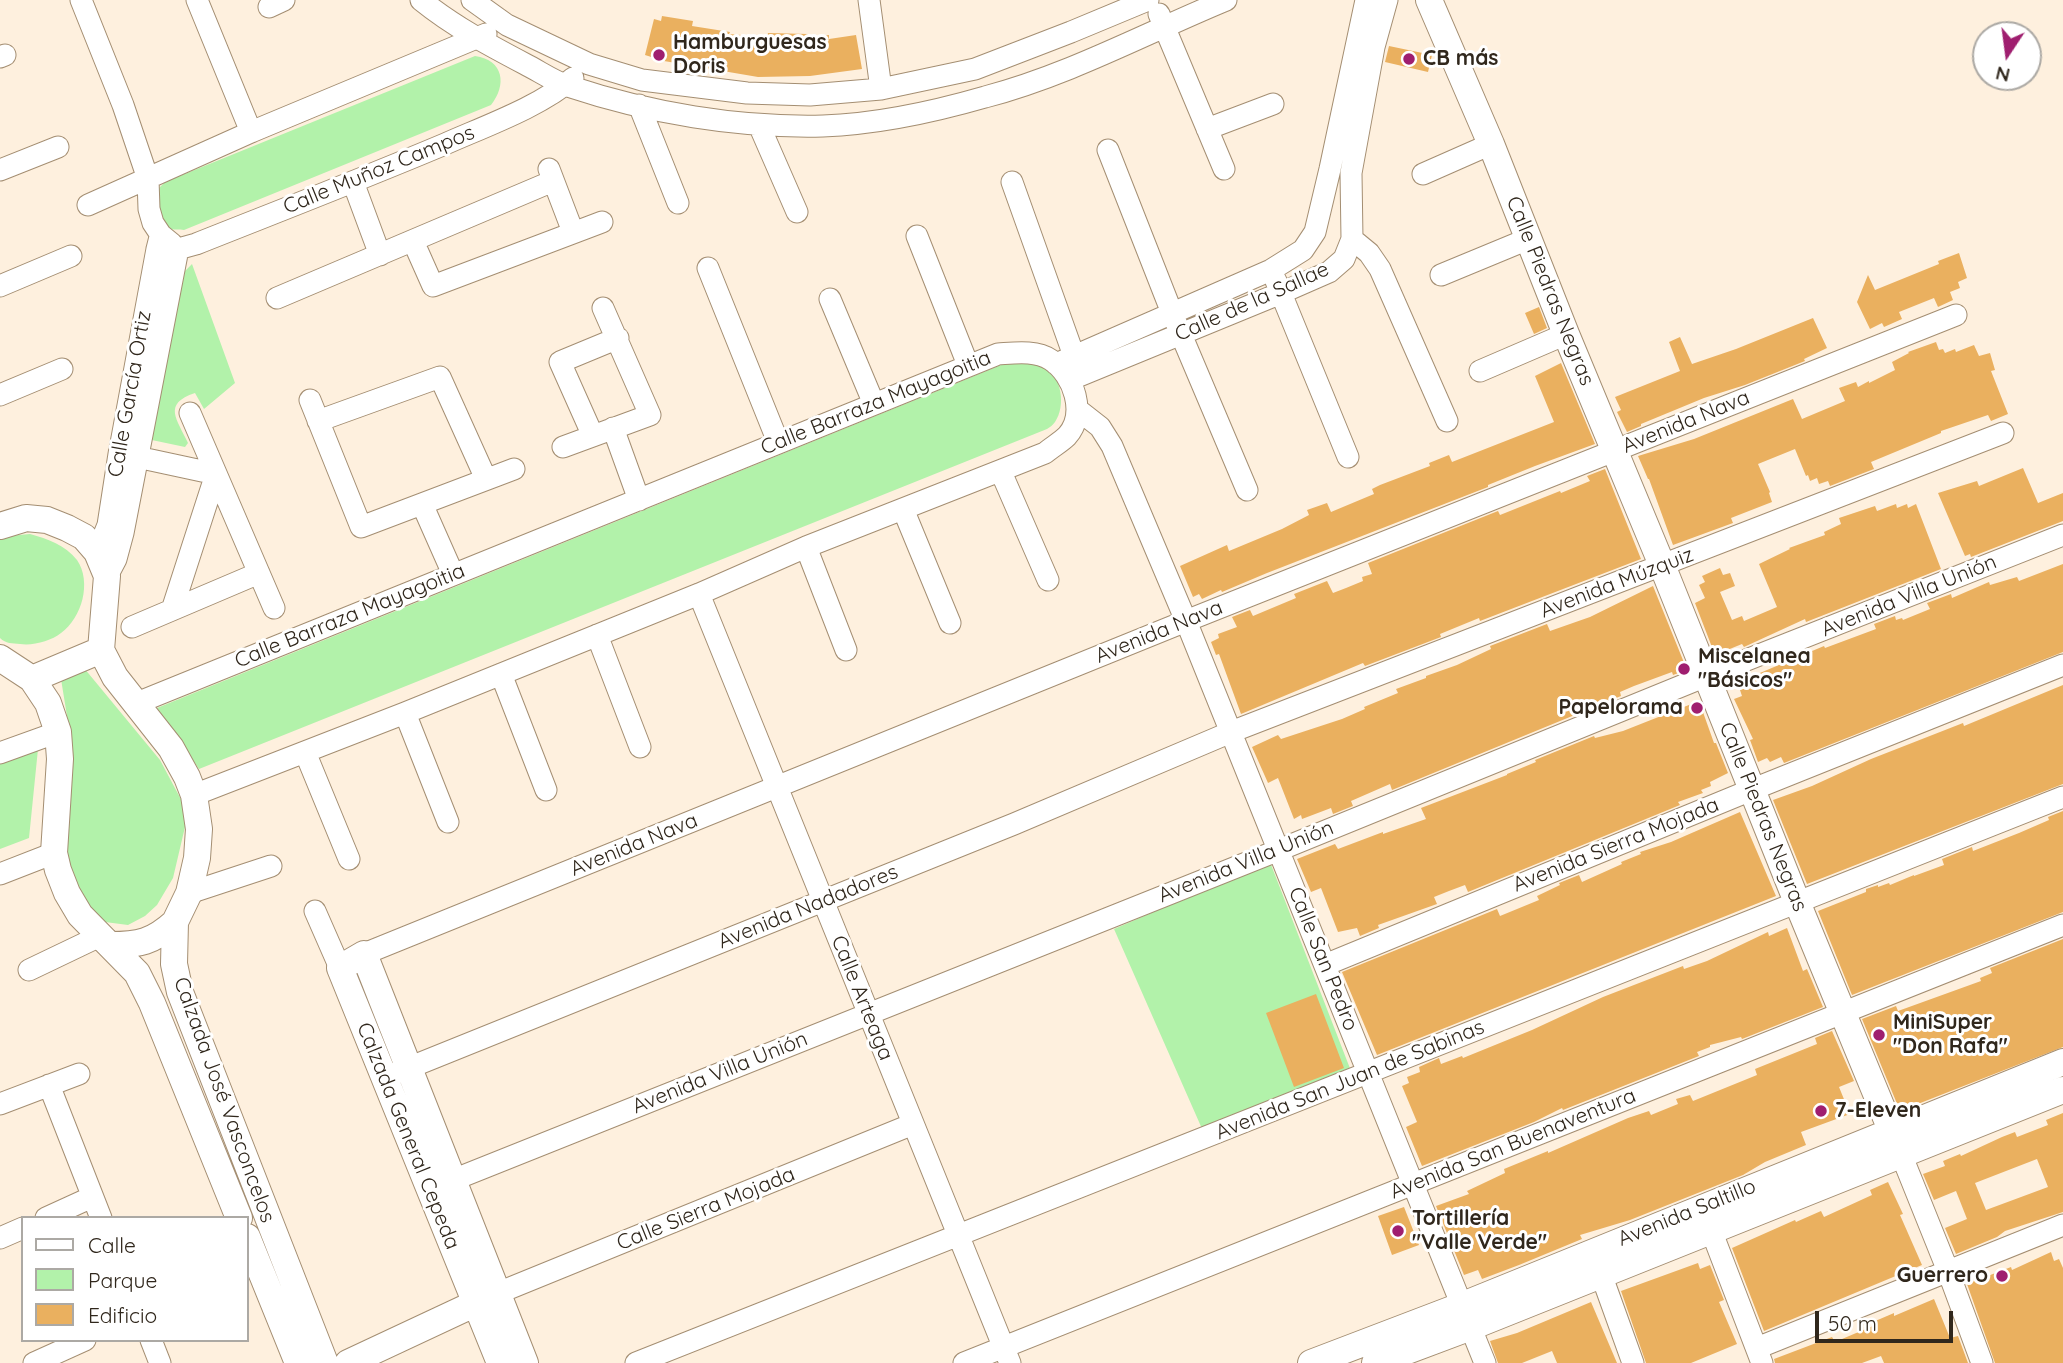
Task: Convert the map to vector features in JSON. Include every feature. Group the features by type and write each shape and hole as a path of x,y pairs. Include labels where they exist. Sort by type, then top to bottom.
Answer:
{"street":[{"path":"81,0 123,105 148,179 149,209 159,242"},
{"path":"197,0 251,132"},
{"path":"421,0 476,38 565,85 701,118 759,125 824,126 888,120 987,97 1079,65 1226,0"},
{"path":"472,0 507,25 589,64 642,80 747,93 810,95 881,89 975,69 1150,0 1165,25 1224,169"},
{"path":"869,0 881,89"},
{"name":"Calle de la Sallae","path":"1067,367 1181,334 1329,272 1344,259 1352,239 1340,171 1366,0"},
{"name":"Calle de la Sallae","path":"1067,367 1172,313 1271,270 1303,250 1315,232 1340,171 1387,0"},
{"name":"Calle Piedras Negras","path":"1429,0 1662,565 1948,1271 1982,1363"},
{"path":"88,205 251,132 507,25"},
{"name":"Calle Muñoz Campos","path":"159,242 178,249 196,244 353,183 521,111 565,85 589,64"},
{"path":"1207,129 1273,104"},
{"path":"639,105 678,203"},
{"path":"759,125 797,212"},
{"path":"1423,174 1491,145"},
{"path":"0,170 58,147"},
{"path":"1108,149 1172,313 1247,490"},
{"path":"277,298 413,241 551,174 573,232"},
{"path":"194,795 405,713 699,594 806,547 1045,453 1068,435 1077,409 1012,182"},
{"path":"353,183 380,255"},
{"path":"413,241 433,286 602,222"},
{"path":"917,236 968,365"},
{"path":"1352,239 1369,253 1380,269 1447,421"},
{"path":"1441,275 1528,239"},
{"name":"Calle García Ortiz","path":"159,242 119,454 102,564 116,559 123,533 178,249"},
{"path":"0,286 71,256"},
{"path":"708,268 778,442"},
{"path":"1271,270 1348,457"},
{"path":"830,299 874,404"},
{"path":"563,447 650,415 603,308"},
{"name":"Avenida Nava","path":"364,954 1186,621 1956,315"},
{"path":"1480,372 1566,334"},
{"path":"618,338 560,362 603,432 639,499"},
{"name":"Calle Barraza Mayagoitia","path":"137,703 998,354 1028,352 1067,367"},
{"path":"0,395 62,369"},
{"path":"318,421 440,377 486,479"},
{"path":"310,400 361,527 514,470"},
{"name":"Calle San Pedro","path":"1077,409 1100,427 1112,446 1186,621 1485,1363"},
{"path":"190,413 274,608"},
{"name":"Avenida Múzquiz","path":"1231,732 2003,433"},
{"name":"Calle García Ortiz","path":"137,457 216,474"},
{"path":"1001,472 1048,580"},
{"path":"172,610 216,474"},
{"path":"422,504 453,574"},
{"path":"903,509 950,623"},
{"path":"0,526 26,518 47,520 66,527 84,537 102,564 101,650 32,679"},
{"name":"Avenida Villa Unión","path":"442,1184 2063,535"},
{"path":"806,547 846,650"},
{"path":"132,627 258,573"},
{"name":"Calle Arteaga","path":"699,594 1007,1355"},
{"path":"597,635 640,747"},
{"name":"Calzada José Vasconcelos","path":"101,650 114,677 171,748 194,795 199,829 197,858 190,893 175,922 174,964 180,992 325,1363"},
{"name":"Calzada José Vasconcelos","path":"0,658 32,679 48,704 58,732 60,759 54,853 67,893 80,915 137,973 152,1003 238,1216"},
{"name":"Avenida Sierra Mojada","path":"1325,965 2063,665"},
{"path":"501,674 546,790"},
{"path":"405,713 448,822"},
{"path":"0,753 58,732"},
{"name":"Avenida Nadadores","path":"384,1077 1014,824 1231,732"},
{"path":"305,752 349,859"},
{"name":"Avenida San Juan de Sabinas","path":"636,1363 2063,797"},
{"path":"0,874 54,853"},
{"path":"190,893 271,866"},
{"name":"Calzada General Cepeda","path":"315,911 341,968 384,1077 442,1184"},
{"path":"29,971 105,940 130,945 145,942 160,936 175,922"},
{"name":"Avenida San Buenaventura","path":"964,1363 1007,1355 1414,1184 2063,925"},
{"path":"341,968 364,954"},
{"name":"Calzada General Cepeda","path":"364,954 409,1067 442,1184 487,1298 525,1363"},
{"name":"Avenida Saltillo","path":"1311,1363 1601,1274 1711,1230 2063,1062"},
{"path":"0,1104 79,1074"},
{"path":"49,1085 100,1216"},
{"name":"Avenida Saltillo","path":"1375,1363 1467,1316 1896,1143 2063,1090"},
{"name":"Calle Sierra Mojada","path":"487,1298 914,1124"},
{"path":"50,1216 92,1197"},
{"path":"0,1238 21,1229"},
{"path":"1711,1230 1760,1356 1948,1271 2062,1229"},
{"name":"Calzada José Vasconcelos","path":"248,1239 298,1363"},
{"path":"1601,1274 1633,1363"},
{"path":"348,1363 487,1298"},
{"name":"Calzada General Cepeda","path":"487,1298 500,1363"},
{"path":"34,1363 81,1342"},
{"path":"152,1342 160,1363"}],"green space":[{"path":"475,56 492,63 500,74 499,89 491,105 184,230 171,229 163,222 159,211 158,189 165,182"},
{"path":"192,264 235,383 204,409 195,393 178,402 175,413 188,443 185,447 147,439 185,271"},
{"path":"1006,363 1040,365 1055,377 1060,392 1060,408 1055,422 1047,429 199,769 157,708"},
{"path":"30,534 56,543 77,560 84,579 84,589 74,618 57,636 36,644 9,643 0,638 0,540 8,536"},
{"path":"84,668 160,760 184,805 185,827 173,878 157,905 145,916 128,925 105,922 92,913 78,889 68,863 64,834 72,747 61,679"},
{"path":"38,749 29,838 0,849 0,763"},
{"path":"1270,862 1351,1071 1203,1131 1114,929"}],"building":[{"path":"662,16 693,21 692,26 730,32 729,34 767,37 768,33 808,34 808,37 829,35 829,39 856,35 862,69 810,76 758,77 664,61 645,55 654,19 661,21"},
{"name":"CB más","path":"1389,46 1432,55 1428,72 1385,62"},
{"path":"1959,253 1967,278 1958,282 1960,288 1950,292 1953,300 1938,307 1934,298 1899,312 1902,319 1884,327 1882,323 1870,329 1857,302 1868,275 1875,290"},
{"path":"1539,307 1547,328 1534,334 1525,313"},
{"path":"1813,318 1827,348 1804,359 1805,361 1704,398 1627,432 1617,412 1621,410 1615,397 1680,371 1669,342 1680,337 1692,364"},
{"path":"1936,342 1939,350 1943,349 1945,353 1974,345 1979,356 1990,353 1995,370 1991,371 2008,414 1991,421 1988,415 1941,431 1871,462 1874,469 1830,486 1828,481 1819,484 1817,478 1810,481 1795,449 1758,464 1772,502 1731,518 1733,523 1673,545 1638,456 1694,439 1793,399 1802,419 1845,401 1839,388 1856,382 1858,387 1869,383 1895,370 1892,362 1908,352"},
{"path":"1561,363 1595,444 1222,592 1221,590 1202,599 1199,594 1193,597 1180,566 1227,545 1229,551 1282,529 1309,515 1307,510 1327,503 1331,512 1374,494 1372,489 1380,485 1430,466 1429,463 1449,455 1452,462 1554,422 1535,376"},
{"path":"2023,468 2038,503 2063,493 2063,521 1971,557 1970,554 1965,556 1938,493 1977,481 1979,486"},
{"path":"1605,469 1641,559 1480,621 1479,618 1440,634 1441,637 1365,666 1363,663 1241,714 1219,654 1216,655 1211,642 1219,638 1218,634 1237,627 1232,617 1250,610 1253,616 1296,598 1294,594 1327,581 1333,593 1346,588 1372,574 1368,563 1498,511 1500,515 1560,491 1561,493 1590,481 1587,476"},
{"path":"1896,504 1897,508 1907,504 1908,508 1916,504 1941,569 1806,622 1805,619 1744,647 1742,644 1715,655 1695,603 1705,598 1699,585 1705,582 1702,576 1720,568 1723,575 1730,573 1735,586 1720,592 1732,620 1742,616 1744,621 1777,607 1759,564 1789,548 1825,535 1824,532 1841,524 1839,518 1875,506 1877,511"},
{"path":"2063,564 2063,652 1784,763 1781,757 1770,762 1767,758 1758,762 1750,740 1753,739 1734,699 1742,696 1740,690 1751,686 1748,678 1824,646 1825,648 1876,629 1874,624 1895,616 1896,620 1903,620 1930,609 1927,603 1951,594 1952,598 1989,582 1990,585 2017,577 2019,581"},
{"path":"1653,586 1687,670 1673,675 1672,672 1634,686 1620,692 1621,696 1392,790 1390,784 1351,801 1353,806 1333,814 1331,808 1302,819 1301,815 1294,819 1278,778 1268,783 1252,747 1278,735 1281,739 1342,719 1398,693 1396,689 1491,649 1490,646 1547,624 1550,631 1590,617"},
{"path":"2063,685 2063,784 1807,884 1773,800"},
{"path":"1699,701 1728,773 1710,782 1711,786 1701,790 1703,793 1678,802 1680,805 1468,892 1465,885 1434,897 1437,904 1378,925 1379,928 1360,936 1357,928 1338,932 1321,888 1311,892 1297,859 1335,844 1338,849 1426,819 1421,808 1507,775 1536,762 1535,760 1594,736 1595,738 1623,731"},
{"path":"2063,811 2063,912 1852,995 1818,911 1866,892 1866,889 1889,883 1890,885 1944,865 1942,859 1972,847 1973,851 2019,833"},
{"path":"1740,812 1776,896 1377,1055 1342,972 1497,909 1500,916 1539,900 1537,896 1560,885 1559,883 1579,875 1582,882 1622,864 1621,862 1641,854 1640,852 1671,842"},
{"path":"1787,928 1803,971 1807,969 1823,1007 1742,1039 1741,1037 1710,1045 1697,1052 1699,1056 1563,1110 1562,1108 1534,1122 1422,1166 1406,1127 1417,1122 1402,1086 1409,1083 1407,1077 1420,1072 1419,1067 1439,1058 1441,1064 1462,1056 1463,1058 1603,997 1683,966 1684,969 1707,961 1768,932 1769,936"},
{"path":"2063,939 2063,1047 1900,1111 1862,1019 1896,1006 1898,1011 1981,981 1980,978 1992,973 1990,968"},
{"path":"1316,994 1344,1068 1294,1087 1266,1013"},
{"path":"1832,1031 1854,1081 1839,1087 1850,1114 1801,1132 1806,1145 1765,1162 1743,1175 1630,1220 1580,1235 1582,1239 1519,1265 1482,1279 1478,1270 1464,1275 1436,1206 1469,1194 1467,1191 1505,1173 1504,1169 1628,1118 1649,1111 1651,1115 1678,1104 1676,1099 1690,1095 1693,1101 1757,1075 1755,1069 1817,1044 1815,1038"},
{"path":"2063,1113 2063,1212 2005,1231 1956,1254 1945,1228 1967,1219 1956,1191 1934,1200 1923,1174 1945,1166 1943,1161 1960,1154 1961,1156 2002,1137 2015,1132 2017,1137 2048,1125 2046,1120","holes":["2037,1159 2048,1187 1986,1210 1975,1183"]},
{"path":"1888,1182 1922,1265 1764,1331 1732,1248 1821,1211 1824,1217 1872,1195 1870,1190"},
{"name":"Tortillería \"Valle Verde\"","path":"1404,1207 1419,1245 1392,1255 1378,1216"},
{"path":"2051,1252 2054,1261 2059,1259 2063,1268 2063,1363 1995,1363 1967,1284 2011,1267 2012,1270"},
{"path":"1698,1263 1700,1269 1710,1265 1724,1300 1719,1302 1737,1344 1691,1363 1646,1363 1621,1291"},
{"path":"1934,1299 1950,1338 1958,1336 1968,1363 1884,1363 1881,1356 1862,1363 1775,1363 1774,1359 1832,1337 1835,1342 1875,1325 1873,1322"},
{"path":"1591,1302 1617,1363 1557,1363 1552,1351 1522,1363 1498,1363 1490,1341 1517,1333"}],"place":[{"name":"Hamburguesas Doris","path":"659,55"},
{"name":"CB más","path":"1409,59"},
{"name":"Miscelanea \"Básicos\"","path":"1684,669"},
{"name":"Papelorama","path":"1697,708"},
{"name":"MiniSuper \"Don Rafa\"","path":"1879,1035"},
{"name":"7-Eleven","path":"1821,1111"},
{"name":"Tortillería \"Valle Verde\"","path":"1398,1231"},
{"name":"Guerrero","path":"2002,1276"}]}
